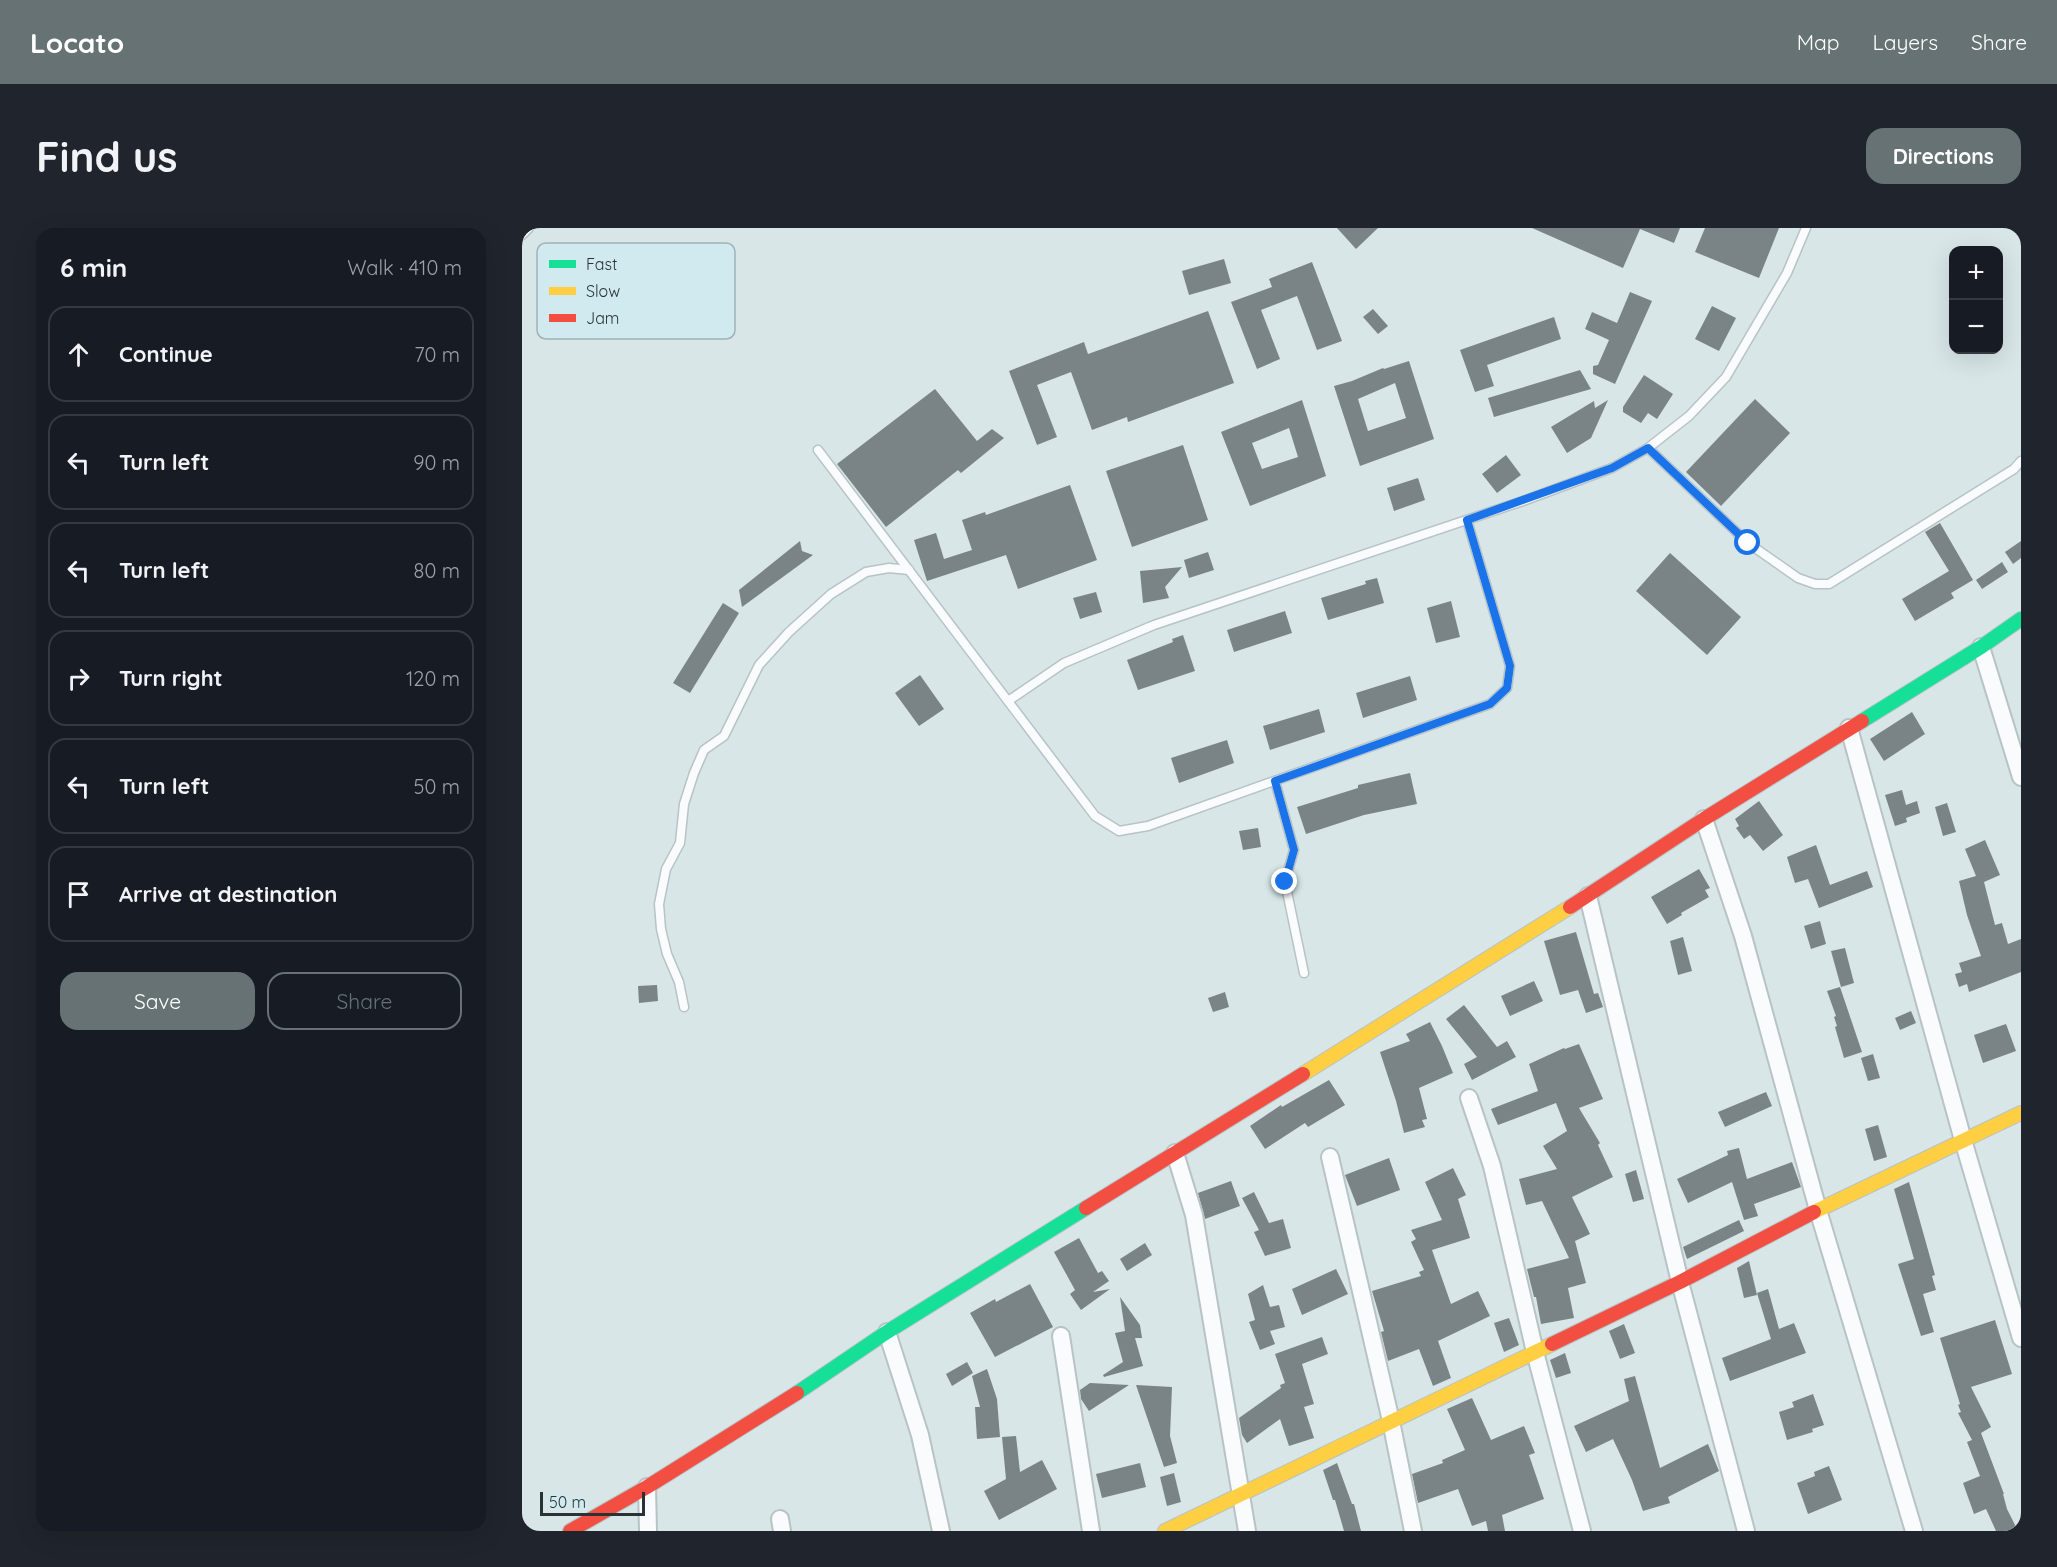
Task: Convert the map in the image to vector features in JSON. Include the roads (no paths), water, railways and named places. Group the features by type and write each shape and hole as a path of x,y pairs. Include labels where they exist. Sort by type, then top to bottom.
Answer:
{"street":[{"path":"570,1531 647,1487 766,1413 887,1332 1588,896 1704,819 1982,647 2021,619"},
{"path":"1982,647 2021,777"},
{"path":"1849,728 2021,1338"},
{"path":"1704,819 1743,936 1818,1210 1914,1531"},
{"path":"1588,896 1680,1282 1746,1531"},
{"path":"1469,1098 1492,1166 1535,1352 1582,1531"},
{"path":"1165,1531 1680,1282 1818,1210 2021,1113"},
{"path":"1175,1153 1194,1215 1247,1531"},
{"path":"1330,1157 1391,1421 1413,1531"},
{"path":"887,1332 920,1435 941,1531"},
{"path":"1061,1336 1091,1531"},
{"path":"647,1487 648,1531"}],"lane":[{"path":"522,235 529,228"},
{"path":"1008,701 1064,663 1154,625 1467,520 1612,468 1648,448 1689,416 1726,377 1787,273 1806,228"},
{"path":"1648,448 1748,543 1798,578 1815,584 1829,584 2014,469 2021,461"},
{"path":"818,450 1095,816 1119,831 1148,826 1490,704 1507,688 1510,666 1467,520"},
{"path":"684,1007 679,981 667,954 659,904 666,869 680,843 684,804 704,750 724,736 759,665 831,594 866,572 889,568 909,570"},
{"path":"1275,781 1294,850 1285,882 1304,973"}]}
